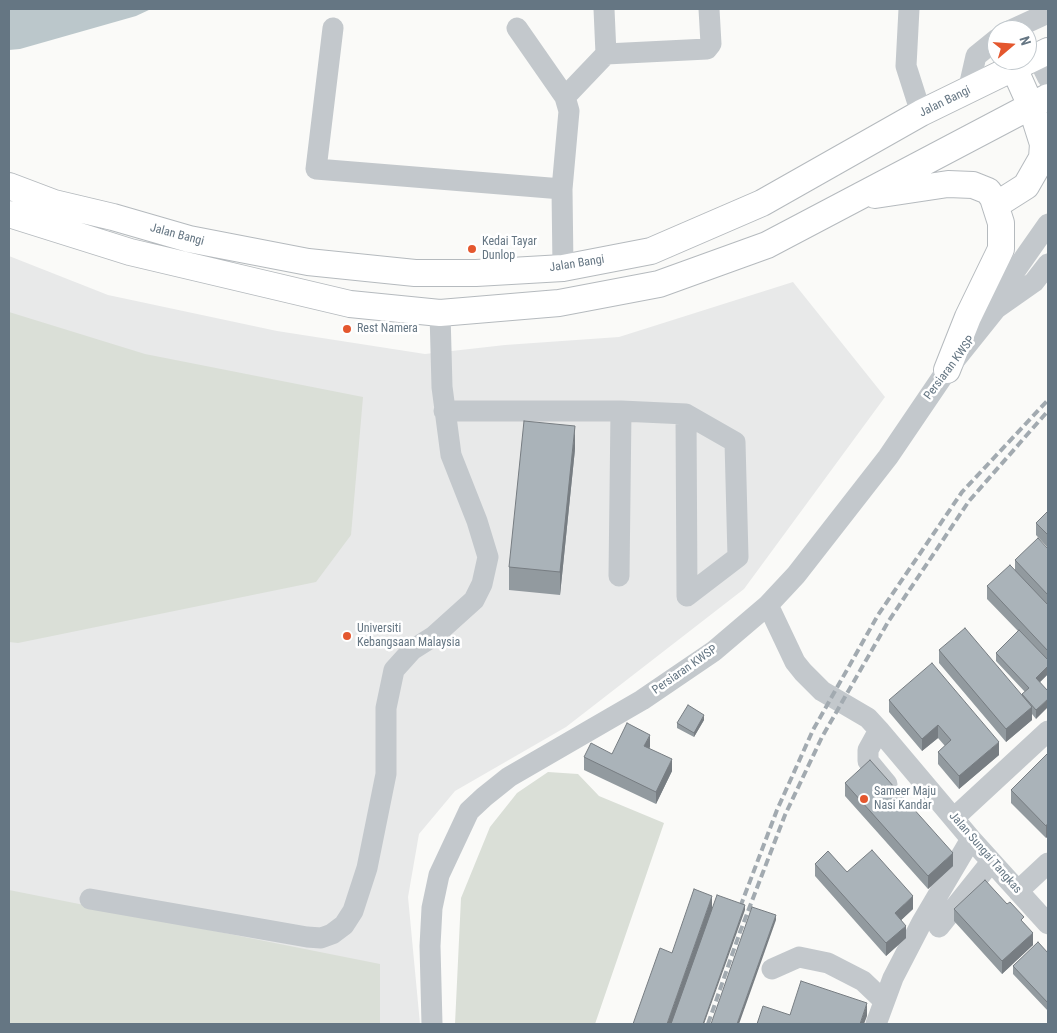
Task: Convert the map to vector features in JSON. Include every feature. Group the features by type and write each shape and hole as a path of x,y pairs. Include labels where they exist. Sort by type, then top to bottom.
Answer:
{"main road":[{"name":"Jalan Bangi","path":"9,186 54,203 113,217 189,239 308,262 414,273 476,273 563,268 651,251 762,203 921,113 1010,70"},
{"path":"996,205 1026,186 1042,158 1043,144 1039,101 1016,70"},
{"path":"9,214 130,252 350,304 440,313 559,303 659,284 767,245 1039,101"},
{"path":"855,198 948,184 973,184 988,191 996,205 1001,223 1001,249 968,317 947,370"}],"street":[{"path":"604,9 606,54"},
{"path":"565,97 606,54 707,49 711,44 709,9"},
{"path":"909,9 906,66 921,113"},
{"path":"1033,20 1048,13"},
{"path":"333,28 316,169 562,189"},
{"path":"517,28 565,97 570,111 562,189 563,268"},
{"path":"968,91 976,56 987,47"},
{"name":"Persiaran KWSP","path":"432,1024 430,946 432,908 439,875 469,811 510,777 642,700 714,651 768,605 796,575 842,519 888,457 947,370 995,310 1013,274 1048,224"},
{"name":"Persiaran KWSP","path":"995,310 1034,282 1048,264"},
{"path":"90,899 306,937 321,938 332,934 344,925 353,911 367,868 386,774 386,708 394,670 412,650 434,636 474,600 482,584 488,557 477,521 451,455 444,411 440,313"},
{"path":"444,411 621,411 686,414 735,442 738,557 688,596 686,414"},
{"path":"619,576 621,411"},
{"name":"Jalan Sungai Tangkas","path":"768,605 795,662 803,672 822,691 868,718 971,840 1048,924"},
{"path":"879,730 868,750 868,761 897,796"},
{"path":"954,818 1048,730"},
{"path":"876,1024 893,978 922,922 971,840"},
{"path":"939,927 991,862"},
{"path":"1018,891 1048,863"},
{"path":"772,969 799,957 828,963 863,981 884,1002"}],"shaded area":[{"path":"9,9 151,9 136,16 20,49 9,50"},
{"name":"Universiti Kebangsaan Malaysia","path":"9,256 108,295 277,331 425,354 505,345 619,337 793,282 885,397 744,589 566,727 455,791 419,834 408,897 420,1024 9,1024"},
{"path":"9,312 145,354 363,397 351,535 316,582 18,643 9,642"},
{"path":"548,772 578,774 599,796 664,823 595,1024 455,1024 461,898 490,827 517,793"},
{"path":"9,890 380,964 380,1024 9,1024"}],"building":[{"path":"524,421 575,426 560,572 509,567"},
{"path":"1048,511 1048,535 1036,523"},
{"path":"1038,538 1048,549 1048,595 1015,560"},
{"path":"1010,565 1048,605 1048,651 987,586"},
{"path":"965,628 1032,707 1006,729 939,650"},
{"path":"1019,630 1048,660 1048,666 1036,678 1048,691 1048,699 1036,710 1022,694 1029,688 996,653"},
{"path":"932,663 999,742 959,776 938,752 951,740 938,725 922,739 889,700"},
{"path":"688,705 704,715 694,733 677,723"},
{"path":"627,723 650,735 644,746 672,759 656,792 584,757 591,743 612,754"},
{"path":"1048,753 1048,823 1046,826 1011,790"},
{"path":"870,760 953,853 928,876 845,783"},
{"path":"872,850 913,896 895,913 906,926 886,943 815,864 828,851 847,872"},
{"path":"985,880 1007,904 1010,902 1024,917 1021,920 1033,933 1002,961 954,909"},
{"path":"694,889 712,896 667,1024 633,1024 660,948 672,953"},
{"path":"717,895 745,905 703,1024 671,1024"},
{"path":"752,907 776,915 737,1024 711,1024"},
{"path":"1038,942 1048,953 1048,1003 1013,966"},
{"path":"801,981 867,1003 860,1024 757,1024 763,1006 790,1015"}],"railway":[{"path":"736,918 777,810 813,730 878,615 962,492 1048,400"},
{"path":"708,1024 740,932 785,815 822,737 888,622 969,501 1047,412"}],"place":[{"name":"Kedai Tayar Dunlop","path":"472,249"},
{"name":"Rest Namera","path":"347,329"},
{"name":"Universiti Kebangsaan Malaysia","path":"347,636"},
{"name":"Sameer Maju Nasi Kandar","path":"864,799"}]}
